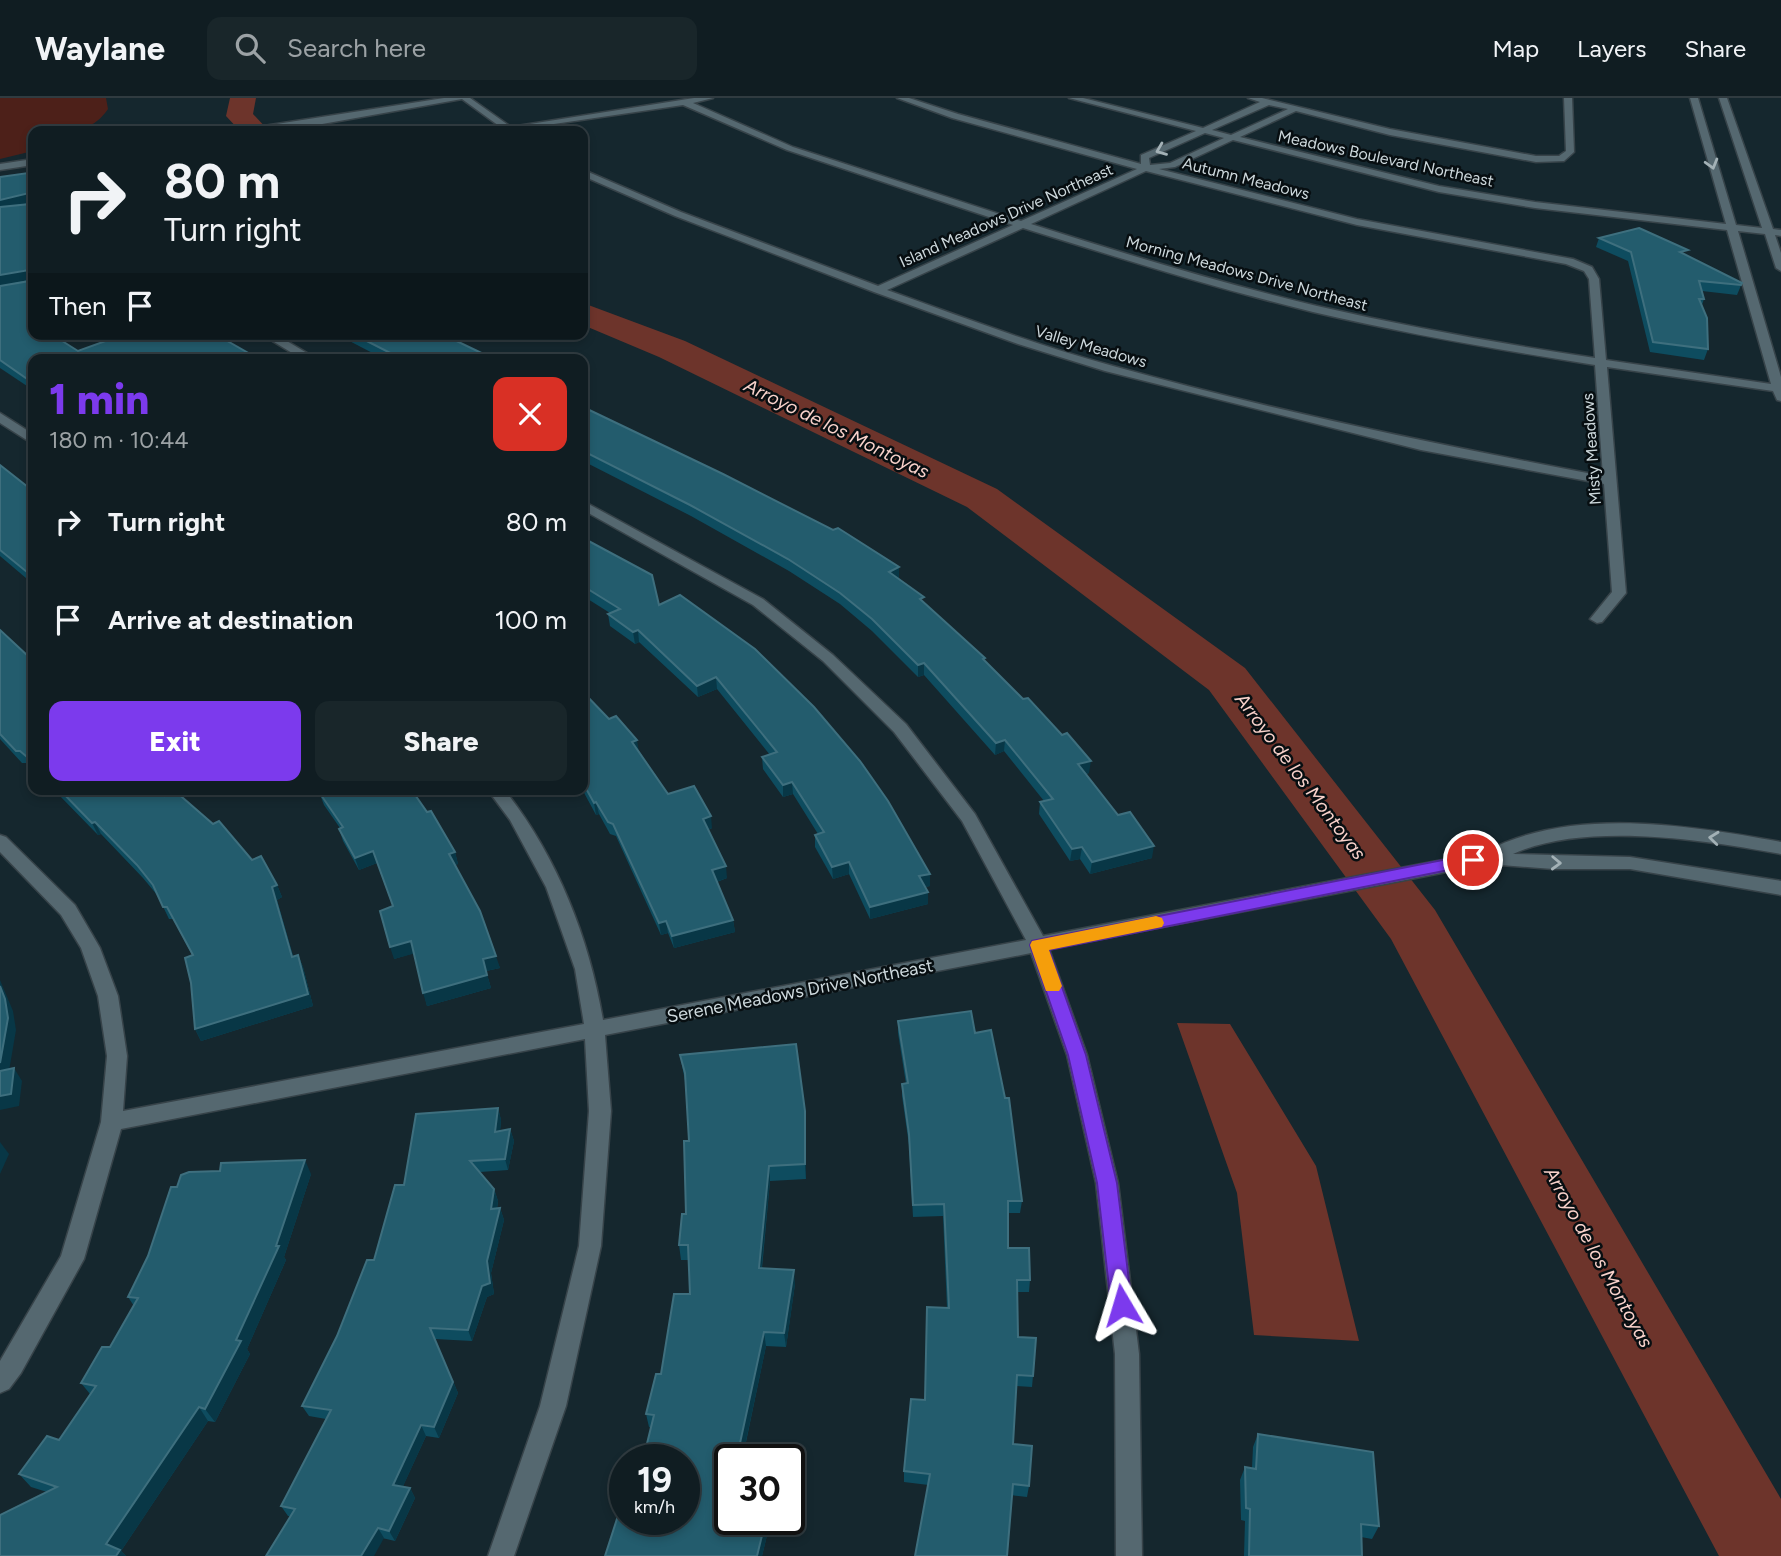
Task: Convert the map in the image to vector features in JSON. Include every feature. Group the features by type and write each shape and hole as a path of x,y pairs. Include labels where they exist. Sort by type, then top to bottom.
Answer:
{"street":[{"path":"269,126 293,122 311,123 458,98"},
{"path":"465,98 503,126"},
{"path":"540,126 709,98"},
{"name":"Autumn Meadows","path":"901,98 955,116 1146,168 1357,222 1569,261 1588,269"},
{"name":"Meadows Boulevard Northeast","path":"1073,98 1439,189 1535,205 1781,233"},
{"path":"1252,98 1459,145 1536,159 1561,159 1570,152 1568,98"},
{"path":"1694,98 1780,391"},
{"path":"1723,98 1781,268"},
{"name":"Morning Meadows Drive Northeast","path":"684,102 724,123 807,155 1126,258 1245,292 1365,320 1603,364 1780,391"},
{"name":"Island Meadows Drive Northeast","path":"1146,168 1143,157 1268,102"},
{"name":"Island Meadows Drive Northeast","path":"878,290 1146,168 1172,165 1295,109"},
{"path":"0,167 28,163"},
{"name":"Valley Meadows","path":"588,175 678,214 878,290 1022,342 1109,369 1421,446 1611,481"},
{"name":"Misty Meadows","path":"1588,269 1594,279 1603,364 1619,593 1597,619"},
{"path":"277,340 302,354"},
{"path":"0,417 28,437"},
{"path":"588,508 758,602 837,667 900,728 969,818 1038,945 1077,1055 1107,1183 1128,1354 1129,1556"},
{"path":"500,795 517,817 555,887 585,969 595,1031 600,1111 590,1246 553,1406 500,1556"},
{"name":"Serene Meadows Drive Northeast","path":"1488,858 1535,838 1588,833 1664,833 1781,848"},
{"path":"0,841 68,910 90,948 108,996 117,1056 112,1122 72,1259 12,1365 0,1381"},
{"name":"Serene Meadows Drive Northeast","path":"112,1122 1274,900 1458,862 1488,858 1553,863 1630,863 1781,888"}],"shaded area":[{"path":"0,98 106,98 108,109 93,124 28,126 28,152 0,159"},
{"path":"1177,1023 1230,1024 1316,1166 1359,1341 1254,1335 1237,1193"}],"building":[{"path":"28,173 28,193 0,200 0,177"},
{"path":"28,204 28,270 0,275 0,207"},
{"path":"1639,228 1688,250 1680,252 1742,283 1699,281 1704,299 1699,299 1707,318 1708,349 1653,342 1631,252 1599,238"},
{"path":"28,281 28,340 61,340 78,351 108,340 226,340 250,354 28,354 28,380 0,360 0,286"},
{"path":"365,340 454,340 484,354 392,354"},
{"path":"588,409 833,530 838,528 899,567 889,572 924,597 920,599 985,658 983,659 1023,699 1028,698 1062,735 1067,733 1091,761 1078,764 1118,815 1130,812 1154,846 1092,862 1082,847 1072,849 1040,802 1053,799 1005,740 996,743 924,663 918,665 872,619 840,593 788,559 588,454"},
{"path":"0,465 28,487 28,573 0,550"},
{"path":"588,541 652,575 659,605 680,595 755,649 814,707 860,761 888,801 930,874 919,876 928,892 870,907 849,862 832,867 815,835 824,832 792,782 783,785 762,757 777,752 716,677 697,686 638,630 633,632 608,614 620,609 588,589"},
{"path":"0,630 28,656 28,758 16,751 0,734"},
{"path":"588,697 609,719 616,716 637,740 632,742 668,794 694,786 711,816 703,819 726,866 712,870 733,920 672,936 666,921 659,923 613,824 608,822 596,802 594,803 588,792"},
{"path":"65,795 180,795 213,824 219,821 252,860 261,856 277,885 272,887 292,957 298,955 308,994 195,1029 191,983 185,958 193,955 167,907 163,907 153,885 95,822 92,823"},
{"path":"321,795 415,795 427,812 431,811 455,852 449,854 480,911 496,956 483,959 487,975 423,993 411,941 390,947 380,911 393,906 373,851 355,858 339,829 343,827"},
{"path":"0,986 8,1018 0,1063"},
{"path":"971,1011 975,1033 991,1030 1005,1098 1009,1098 1022,1201 1008,1201 1008,1248 1029,1248 1030,1280 1017,1280 1018,1337 1036,1338 1033,1376 1017,1375 1013,1444 1032,1446 1029,1486 1013,1484 1007,1556 915,1556 930,1474 904,1471 911,1399 925,1400 927,1307 949,1308 944,1204 913,1205 909,1134 902,1084 908,1083 898,1021"},
{"path":"796,1044 805,1111 805,1164 769,1166 759,1268 794,1270 784,1333 764,1332 740,1444 714,1444 714,1535 762,1535 757,1556 605,1556 612,1535 700,1535 700,1444 647,1444 654,1415 646,1414 656,1374 661,1374 674,1294 690,1294 688,1245 679,1245 682,1214 686,1214 684,1141 689,1141 685,1073 680,1055"},
{"path":"14,1068 11,1094 0,1096 0,1071"},
{"path":"498,1108 495,1132 510,1129 505,1159 470,1161 494,1189 491,1209 500,1208 487,1261 490,1283 482,1286 468,1330 430,1328 453,1382 434,1427 421,1425 393,1485 410,1488 389,1531 378,1528 361,1556 266,1556 295,1509 281,1506 331,1410 302,1406 337,1336 367,1260 374,1260 395,1185 404,1185 416,1114"},
{"path":"305,1160 276,1246 279,1246 236,1340 241,1341 205,1409 199,1407 106,1544 120,1550 116,1556 0,1556 0,1515 57,1487 19,1474 47,1436 59,1440 96,1386 81,1383 102,1347 110,1347 138,1298 128,1297 148,1256 171,1187 177,1187 181,1175 189,1172 220,1171 221,1163"},
{"path":"1258,1434 1373,1452 1379,1526 1361,1524 1362,1556 1249,1556 1250,1509 1246,1508 1245,1467 1256,1469"}],"waterway":[{"name":"Arroyo de los Montoyas","path":"243,98 239,116 250,126"},
{"name":"Arroyo de los Montoyas","path":"588,315 672,349 982,498 1227,679 1414,926 1766,1556"}],"slow traffic":[{"path":"1053,986 1038,945 1156,923"}],"route":[{"path":"1122,1305 1107,1183 1077,1055 1038,945 1473,860"}]}
